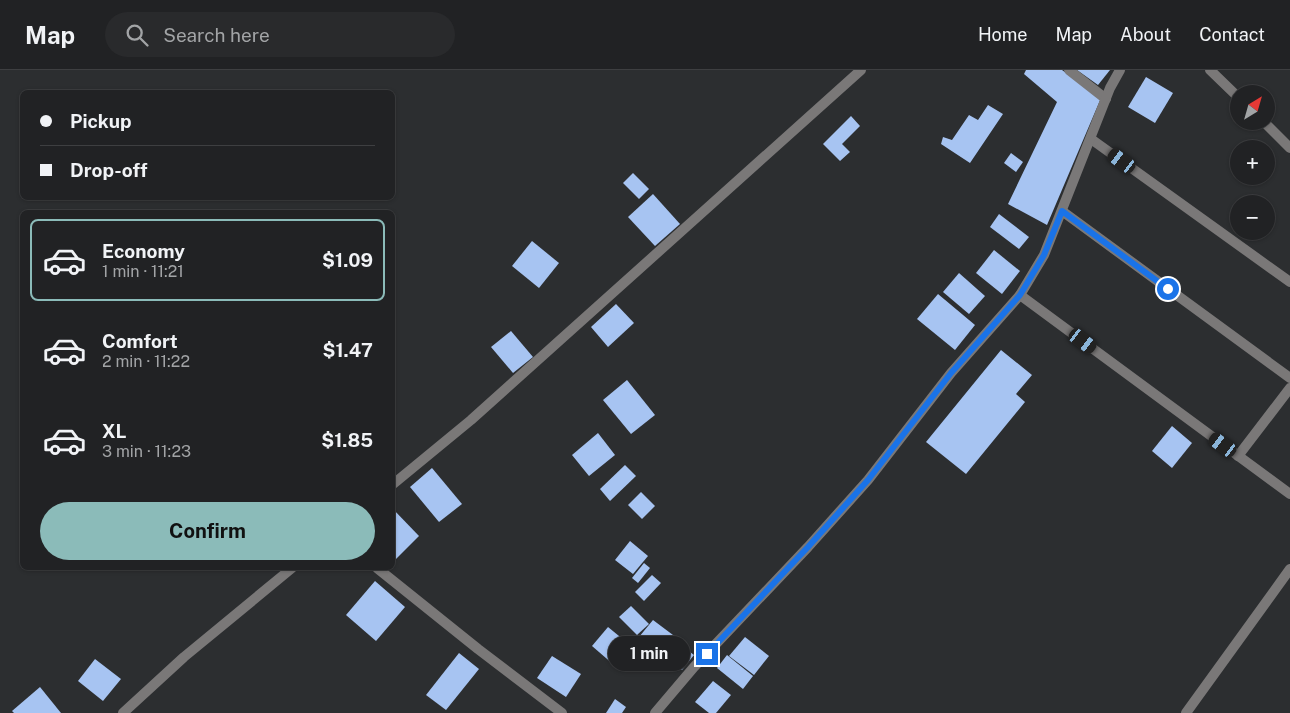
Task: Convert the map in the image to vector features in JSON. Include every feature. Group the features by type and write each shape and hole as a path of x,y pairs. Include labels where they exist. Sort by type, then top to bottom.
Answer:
{"street":[{"path":"1069,70 1106,99"},
{"path":"655,713 694,667 808,547 868,480 951,373 1020,295 1044,255 1110,88 1120,70"},
{"path":"1210,70 1230,89"},
{"path":"395,483 471,420 855,72"},
{"path":"1272,130 1290,148"},
{"path":"1091,139 1290,282"},
{"path":"1062,211 1290,378"},
{"path":"1020,295 1290,494"},
{"path":"1238,456 1290,388"},
{"path":"1186,713 1290,569"},
{"path":"123,713 184,657 290,570"},
{"path":"379,570 562,713"}],"building":[{"path":"1026,70 1062,70 1101,98 1047,225 1008,204 1057,102 1024,74"},
{"path":"1077,70 1110,70 1098,85"},
{"path":"1146,77 1173,93 1155,123 1128,107"},
{"path":"988,105 1003,114 970,163 941,144 943,137 952,140 969,115 978,120"},
{"path":"851,116 860,126 842,144 850,152 840,161 823,144"},
{"path":"1011,153 1023,162 1016,172 1004,163"},
{"path":"633,173 649,189 639,199 623,183"},
{"path":"653,194 680,224 655,246 628,217"},
{"path":"999,214 1029,237 1019,249 990,227"},
{"path":"532,241 559,263 539,288 512,266"},
{"path":"994,250 1020,271 1002,294 976,273"},
{"path":"959,273 985,296 969,314 943,292"},
{"path":"938,294 975,325 955,350 917,319"},
{"path":"616,304 634,323 608,347 591,327"},
{"path":"511,331 533,357 513,373 491,347"},
{"path":"1001,350 1032,375 1016,394 1025,402 966,474 926,442"},
{"path":"627,380 655,415 631,434 603,400"},
{"path":"1172,426 1192,443 1172,468 1152,451"},
{"path":"598,433 615,455 589,476 572,455"},
{"path":"625,465 636,476 610,501 600,489"},
{"path":"432,468 462,504 439,522 410,487"},
{"path":"641,492 655,506 642,519 628,505"},
{"path":"395,511 419,536 395,558"},
{"path":"630,541 648,556 633,574 615,560"},
{"path":"644,563 650,568 638,583 632,578"},
{"path":"652,575 661,583 644,601 635,592"},
{"path":"375,581 405,607 376,641 346,615"},
{"path":"631,606 649,624 637,635 619,617"},
{"path":"653,620 689,647 685,648 694,655 682,670 639,637"},
{"path":"608,627 630,645 614,665 592,646"},
{"path":"745,637 769,656 754,675 729,656"},
{"path":"459,653 479,669 446,710 426,695"},
{"path":"727,655 753,676 743,689 717,668"},
{"path":"552,656 581,674 566,697 537,678"},
{"path":"95,659 121,679 103,701 78,681"},
{"path":"713,681 731,695 716,713 709,713 695,702"},
{"path":"40,687 61,713 14,713 12,711"},
{"path":"615,699 626,707 622,713 606,713"}],"route":[{"path":"707,654 868,480 951,373 1020,295 1044,255 1062,211 1168,289"}]}
